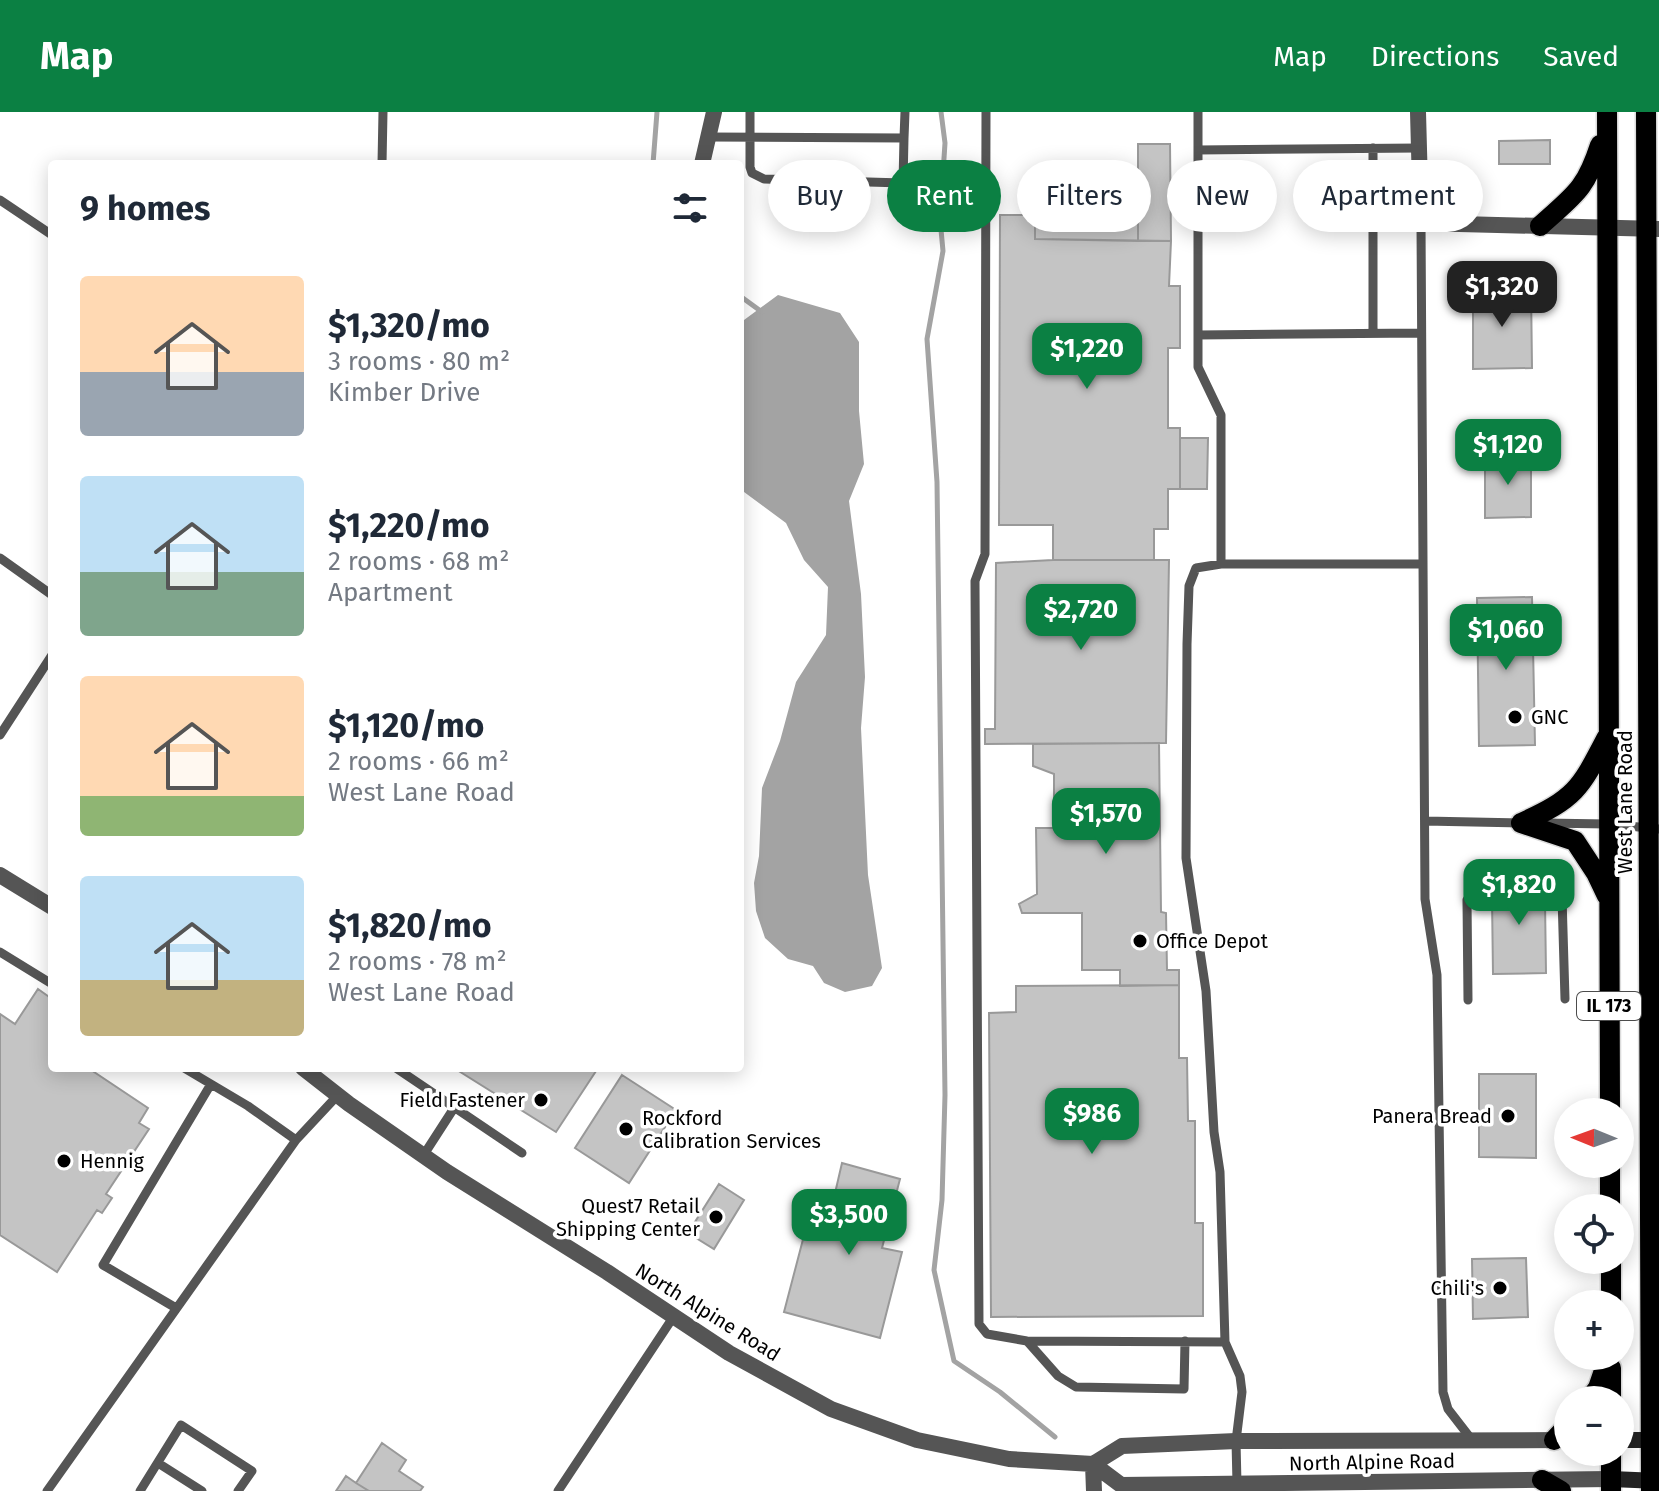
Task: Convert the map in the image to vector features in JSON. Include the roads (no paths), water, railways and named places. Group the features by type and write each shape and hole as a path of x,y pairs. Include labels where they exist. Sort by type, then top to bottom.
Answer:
{"main road":[{"name":"West Lane Road","path":"1646,112 1653,229 1648,350 1653,394 1649,753 1654,829 1649,931 1654,1484"},
{"name":"West Lane Road","path":"1607,119 1610,1098"},
{"path":"1540,226 1576,195 1590,175 1607,119"},
{"path":"1647,140 1659,171"},
{"path":"1648,350 1659,294"},
{"path":"1521,823 1567,800 1585,779 1609,734"},
{"path":"1649,753 1659,774"},
{"path":"1521,823 1575,841 1609,900"},
{"path":"1649,931 1659,896"},
{"path":"1634,1440 1655,1440"},
{"path":"1542,1480 1561,1491"},
{"name":"North Alpine Road","path":"1611,1485 1654,1484"}],"street":[{"path":"703,160 714,112"},
{"path":"1418,112 1419,160"},
{"path":"1483,225 1653,229"},
{"path":"0,875 48,905"},
{"name":"North Alpine Road","path":"308,1072 423,1156 729,1353 831,1409 932,1443 1009,1459 1093,1464 1121,1485 1542,1480 1611,1485"},
{"name":"North Alpine Road","path":"1093,1464 1122,1446 1236,1441 1472,1440 1554,1435"},
{"path":"1093,1464 1094,1491"}],"lane":[{"path":"382,160 383,112"},
{"path":"750,112 750,167 757,177 903,183 905,112"},
{"path":"986,112 985,554 975,581 979,1324 987,1334 1027,1341 1225,1342"},
{"path":"1198,112 1198,367 1221,415 1221,564"},
{"path":"708,137 904,138"},
{"path":"1373,148 1373,333"},
{"path":"1198,150 1419,148"},
{"path":"0,200 48,232"},
{"path":"1421,232 1425,899 1437,975 1443,1392 1448,1409 1472,1440"},
{"path":"1198,335 1421,333"},
{"path":"0,558 48,592"},
{"path":"1237,1484 1236,1441 1242,1392 1240,1376 1225,1342 1220,1172 1206,991 1186,858 1189,586 1196,568 1221,564 1422,564"},
{"path":"0,735 48,661"},
{"path":"1425,821 1608,824 1654,829"},
{"path":"1468,1000 1467,900 1476,886 1505,881"},
{"path":"1532,881 1553,883 1562,897 1565,999"},
{"path":"0,952 48,982"},
{"path":"191,1072 296,1140"},
{"path":"402,1072 522,1153"},
{"path":"176,1308 103,1265 211,1084"},
{"path":"47,1491 296,1140 338,1095"},
{"path":"423,1156 454,1108"},
{"path":"558,1491 674,1316"},
{"path":"1027,1341 1058,1376 1076,1387 1184,1389 1185,1341"},
{"path":"140,1491 181,1425 252,1471 238,1491"},
{"path":"158,1463 202,1491"}],"waterway":[{"path":"653,160 657,112"},
{"path":"941,112 945,143 940,219 943,251 927,339 937,482 945,1095 942,1200 934,1270 954,1361 1000,1392 1055,1437"},
{"path":"744,299 762,312"}],"place":[{"name":"GNC","path":"1515,717"},
{"name":"Office Depot","path":"1140,941"},
{"name":"Field Fastener","path":"541,1100"},
{"name":"Panera Bread","path":"1508,1116"},
{"name":"Rockford Calibration Services","path":"626,1129"},
{"name":"Hennig","path":"64,1161"},
{"name":"Quest7 Retail Shipping Center","path":"716,1217"},
{"name":"Chili's","path":"1500,1288"}]}
